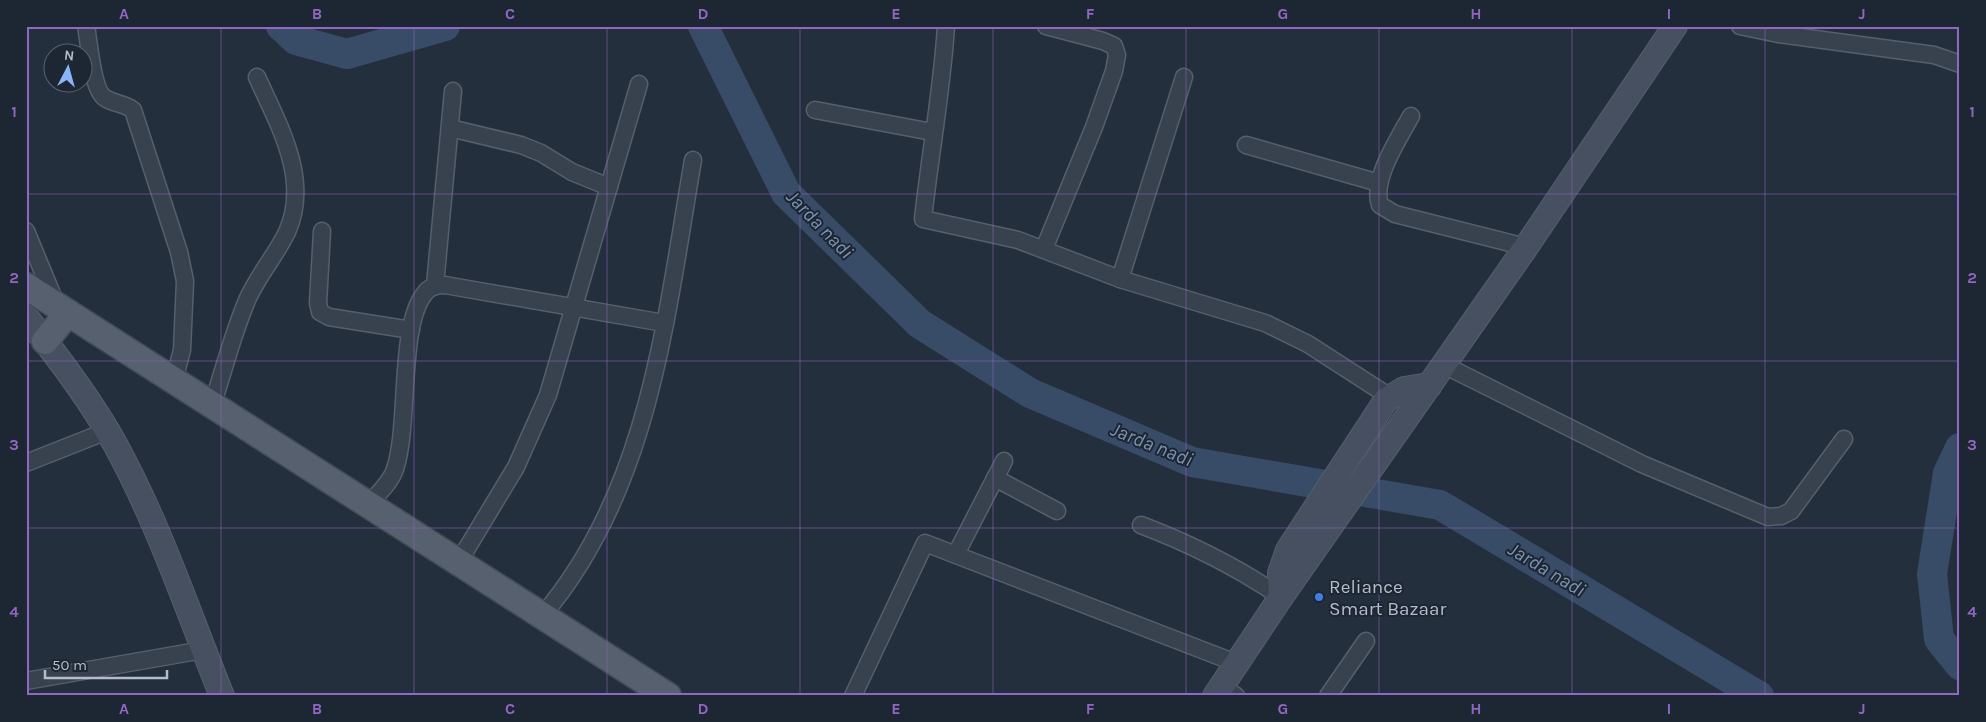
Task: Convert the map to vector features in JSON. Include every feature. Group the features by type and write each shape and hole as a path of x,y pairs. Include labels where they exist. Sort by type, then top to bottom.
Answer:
{"main road":[{"path":"26,286 668,696"},
{"path":"45,341 62,310"}],"street":[{"path":"86,26 96,83 101,94 106,99 125,104 133,110 180,252 184,280 184,318 182,350 174,382"},
{"path":"946,26 943,68 932,132 923,219 1018,240 1120,279 1265,323 1287,332 1388,398"},
{"path":"1044,249 1094,127 1114,71 1117,55 1114,46 1103,41 1046,26"},
{"path":"1224,693 1236,663 1526,247 1675,26"},
{"path":"1740,26 1778,34 1934,55 1960,64"},
{"path":"212,406 248,297 287,231 296,191 293,168 285,138 257,77"},
{"path":"1120,279 1184,77"},
{"path":"458,563 496,502 532,433 556,369 639,84"},
{"path":"435,286 453,91"},
{"path":"815,110 932,132"},
{"path":"1411,116 1378,183 1377,197 1380,205 1396,214 1526,247"},
{"path":"450,128 521,145 541,153 572,172 609,187"},
{"path":"1246,145 1378,183"},
{"path":"542,616 559,596 599,531 623,477 645,412 664,323 693,160"},
{"path":"26,231 62,310"},
{"path":"322,231 318,303 320,312 329,317 412,330"},
{"path":"368,505 394,472 401,448 412,330 418,305 426,291 435,286 445,285 664,323"},
{"path":"26,317 73,376 107,431 146,505 222,696"},
{"path":"1444,365 1642,464 1768,517 1781,516 1791,511 1844,439"},
{"path":"1281,597 1282,565 1294,539 1388,398 1412,387 1428,388"},
{"path":"26,463 107,431"},
{"path":"956,554 1004,461"},
{"path":"995,478 1057,511"},
{"path":"1141,525 1201,549 1255,579 1281,597"},
{"path":"853,696 925,543 1236,663"},
{"path":"1328,696 1366,641"},
{"path":"26,681 203,650"}],"waterway":[{"name":"Jarda nadi","path":"281,26 296,40 347,54 445,26"},
{"name":"Jarda nadi","path":"703,26 786,193 920,324 1030,393 1192,462 1440,505 1759,696"},
{"path":"1960,448 1948,473 1932,574 1939,639 1960,665"}],"place":[{"name":"Reliance Smart Bazaar","path":"1319,597"}]}
